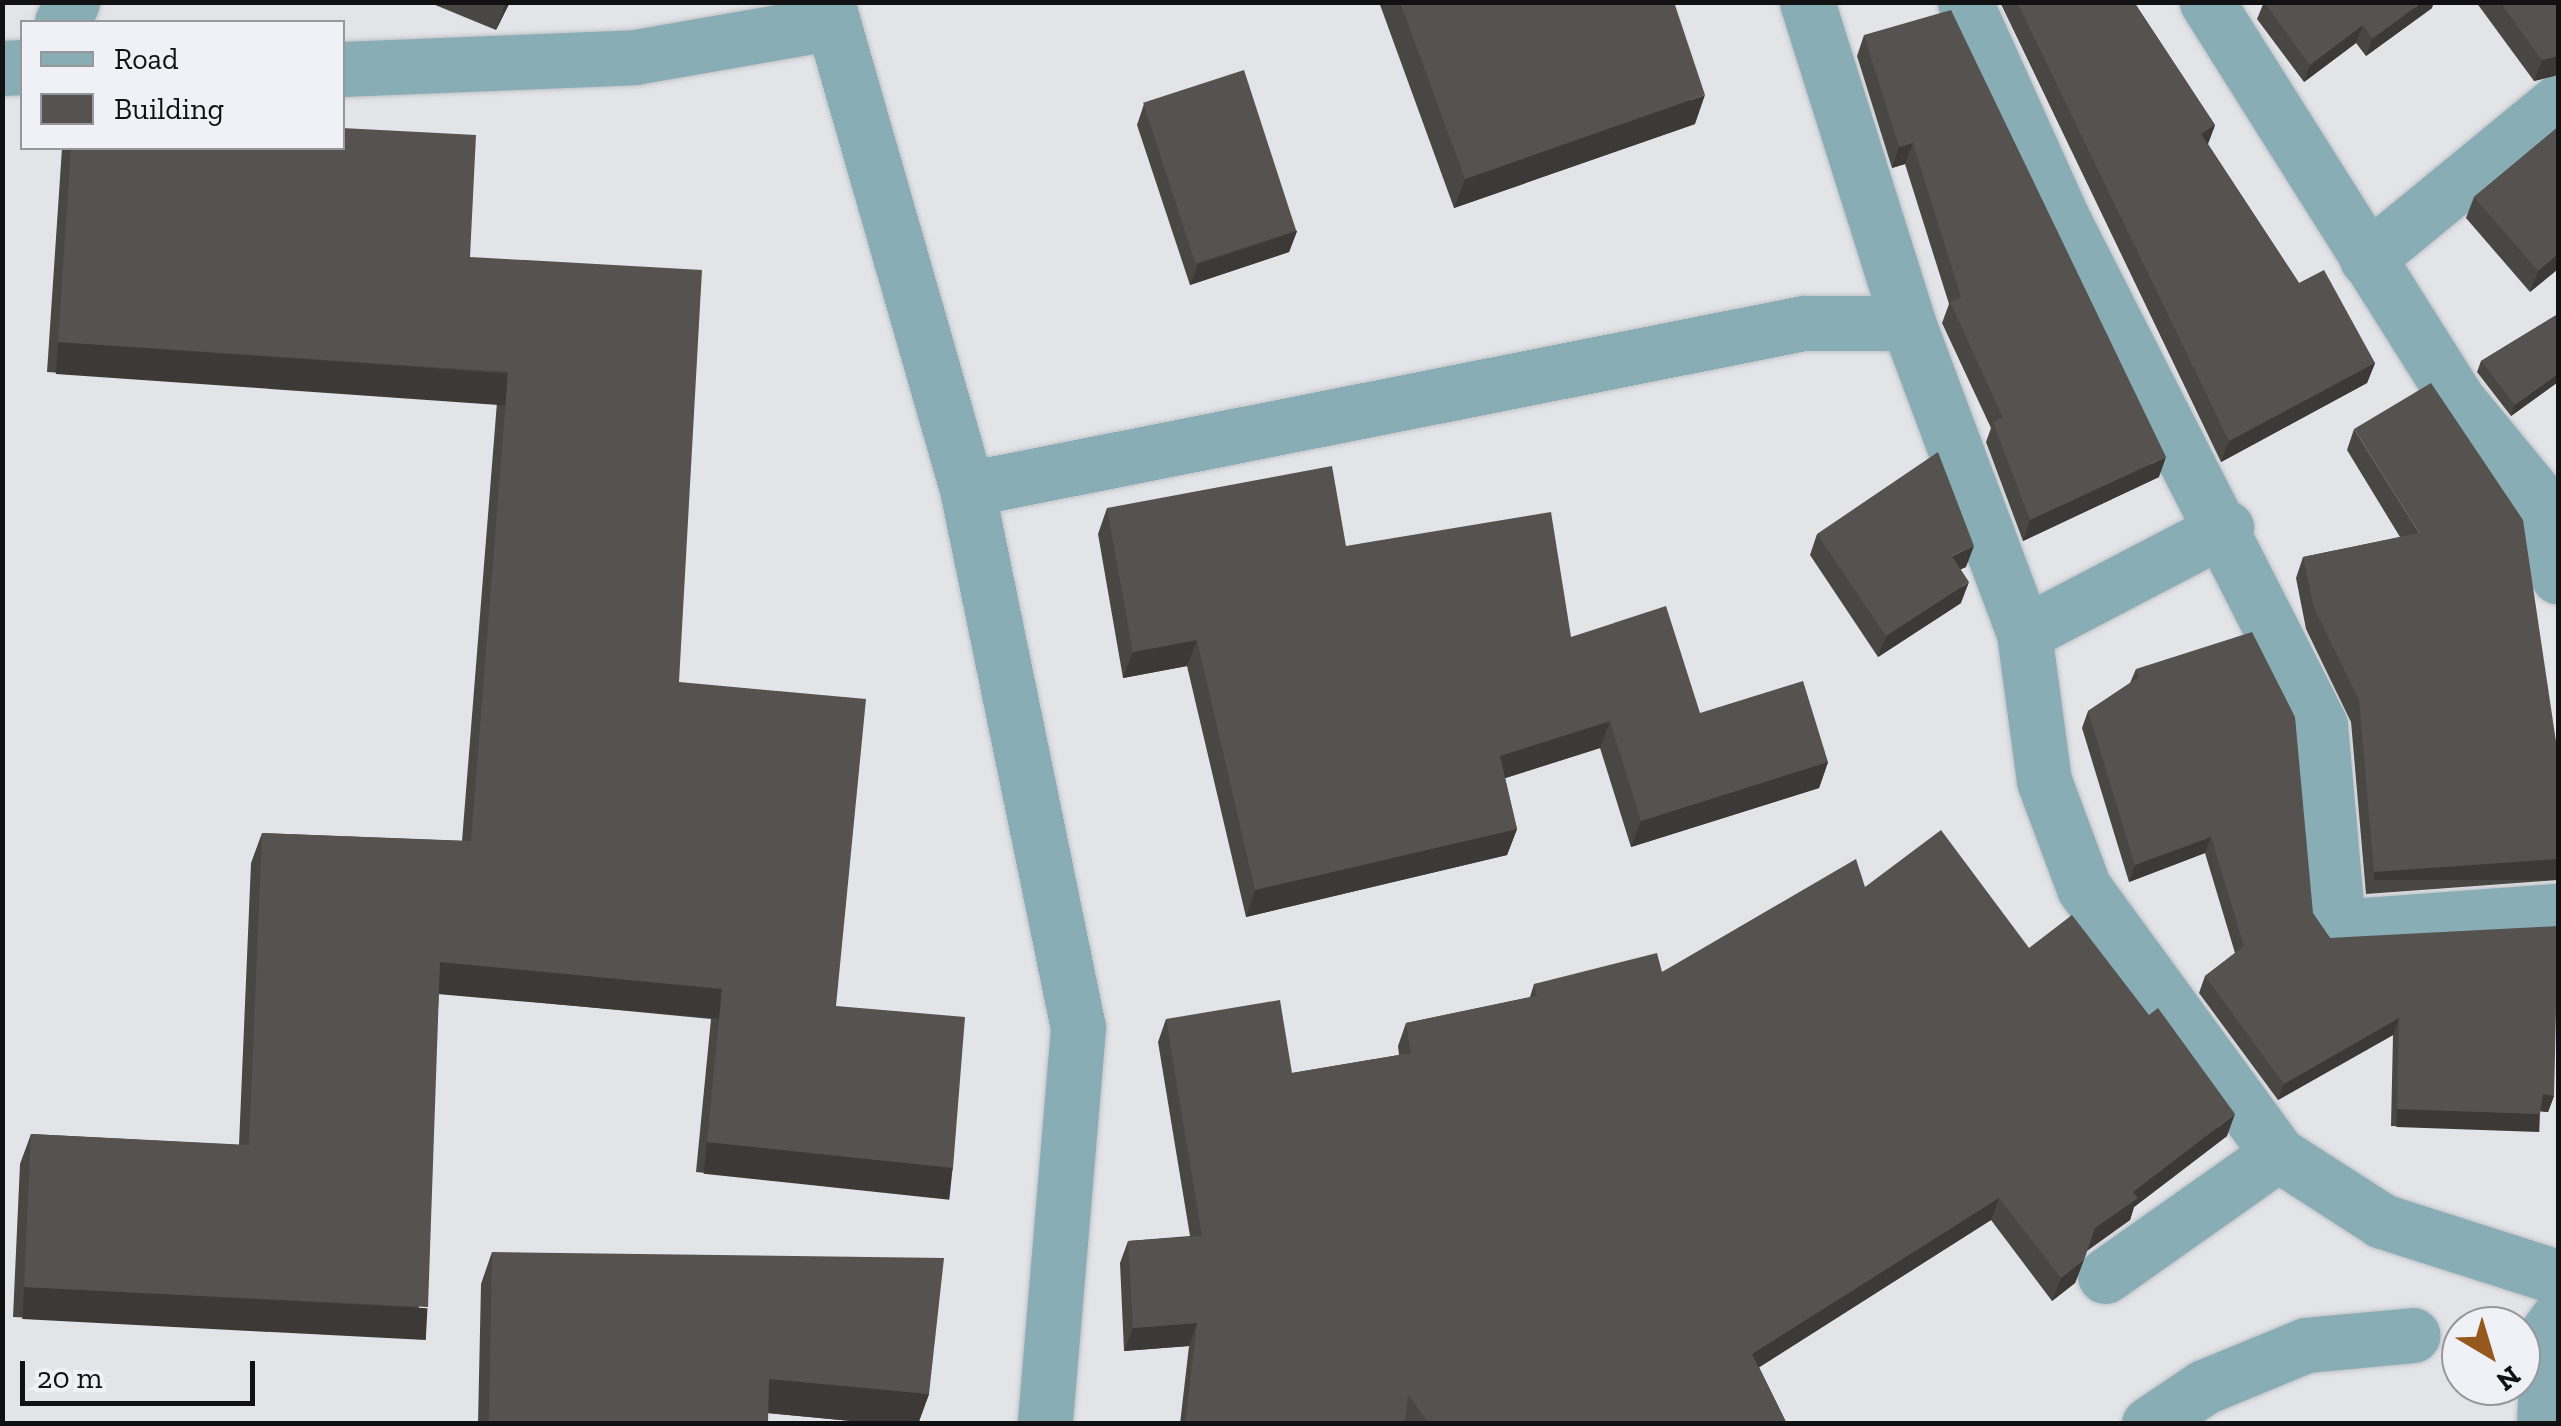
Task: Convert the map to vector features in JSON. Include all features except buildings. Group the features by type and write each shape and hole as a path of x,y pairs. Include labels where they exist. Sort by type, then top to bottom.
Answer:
{"street":[{"path":"1807,2 1908,323 2024,633 2044,782 2084,888 2278,1154 2382,1220 2558,1277"},
{"path":"1965,2 2062,218 2226,528 2320,724 2338,927 2558,911"},
{"path":"2207,3 2456,398 2551,498 2558,576"},
{"path":"345,69 480,70 634,57 828,13 967,489 1078,1028 1045,1424"},
{"path":"2367,259 2558,102"},
{"path":"967,489 1804,323 1908,323"},
{"path":"2024,633 2226,528"},
{"path":"2105,1276 2278,1154"},
{"path":"2544,1424 2548,1332 2558,1318"},
{"path":"2149,1424 2204,1388 2306,1344 2413,1335"}]}
